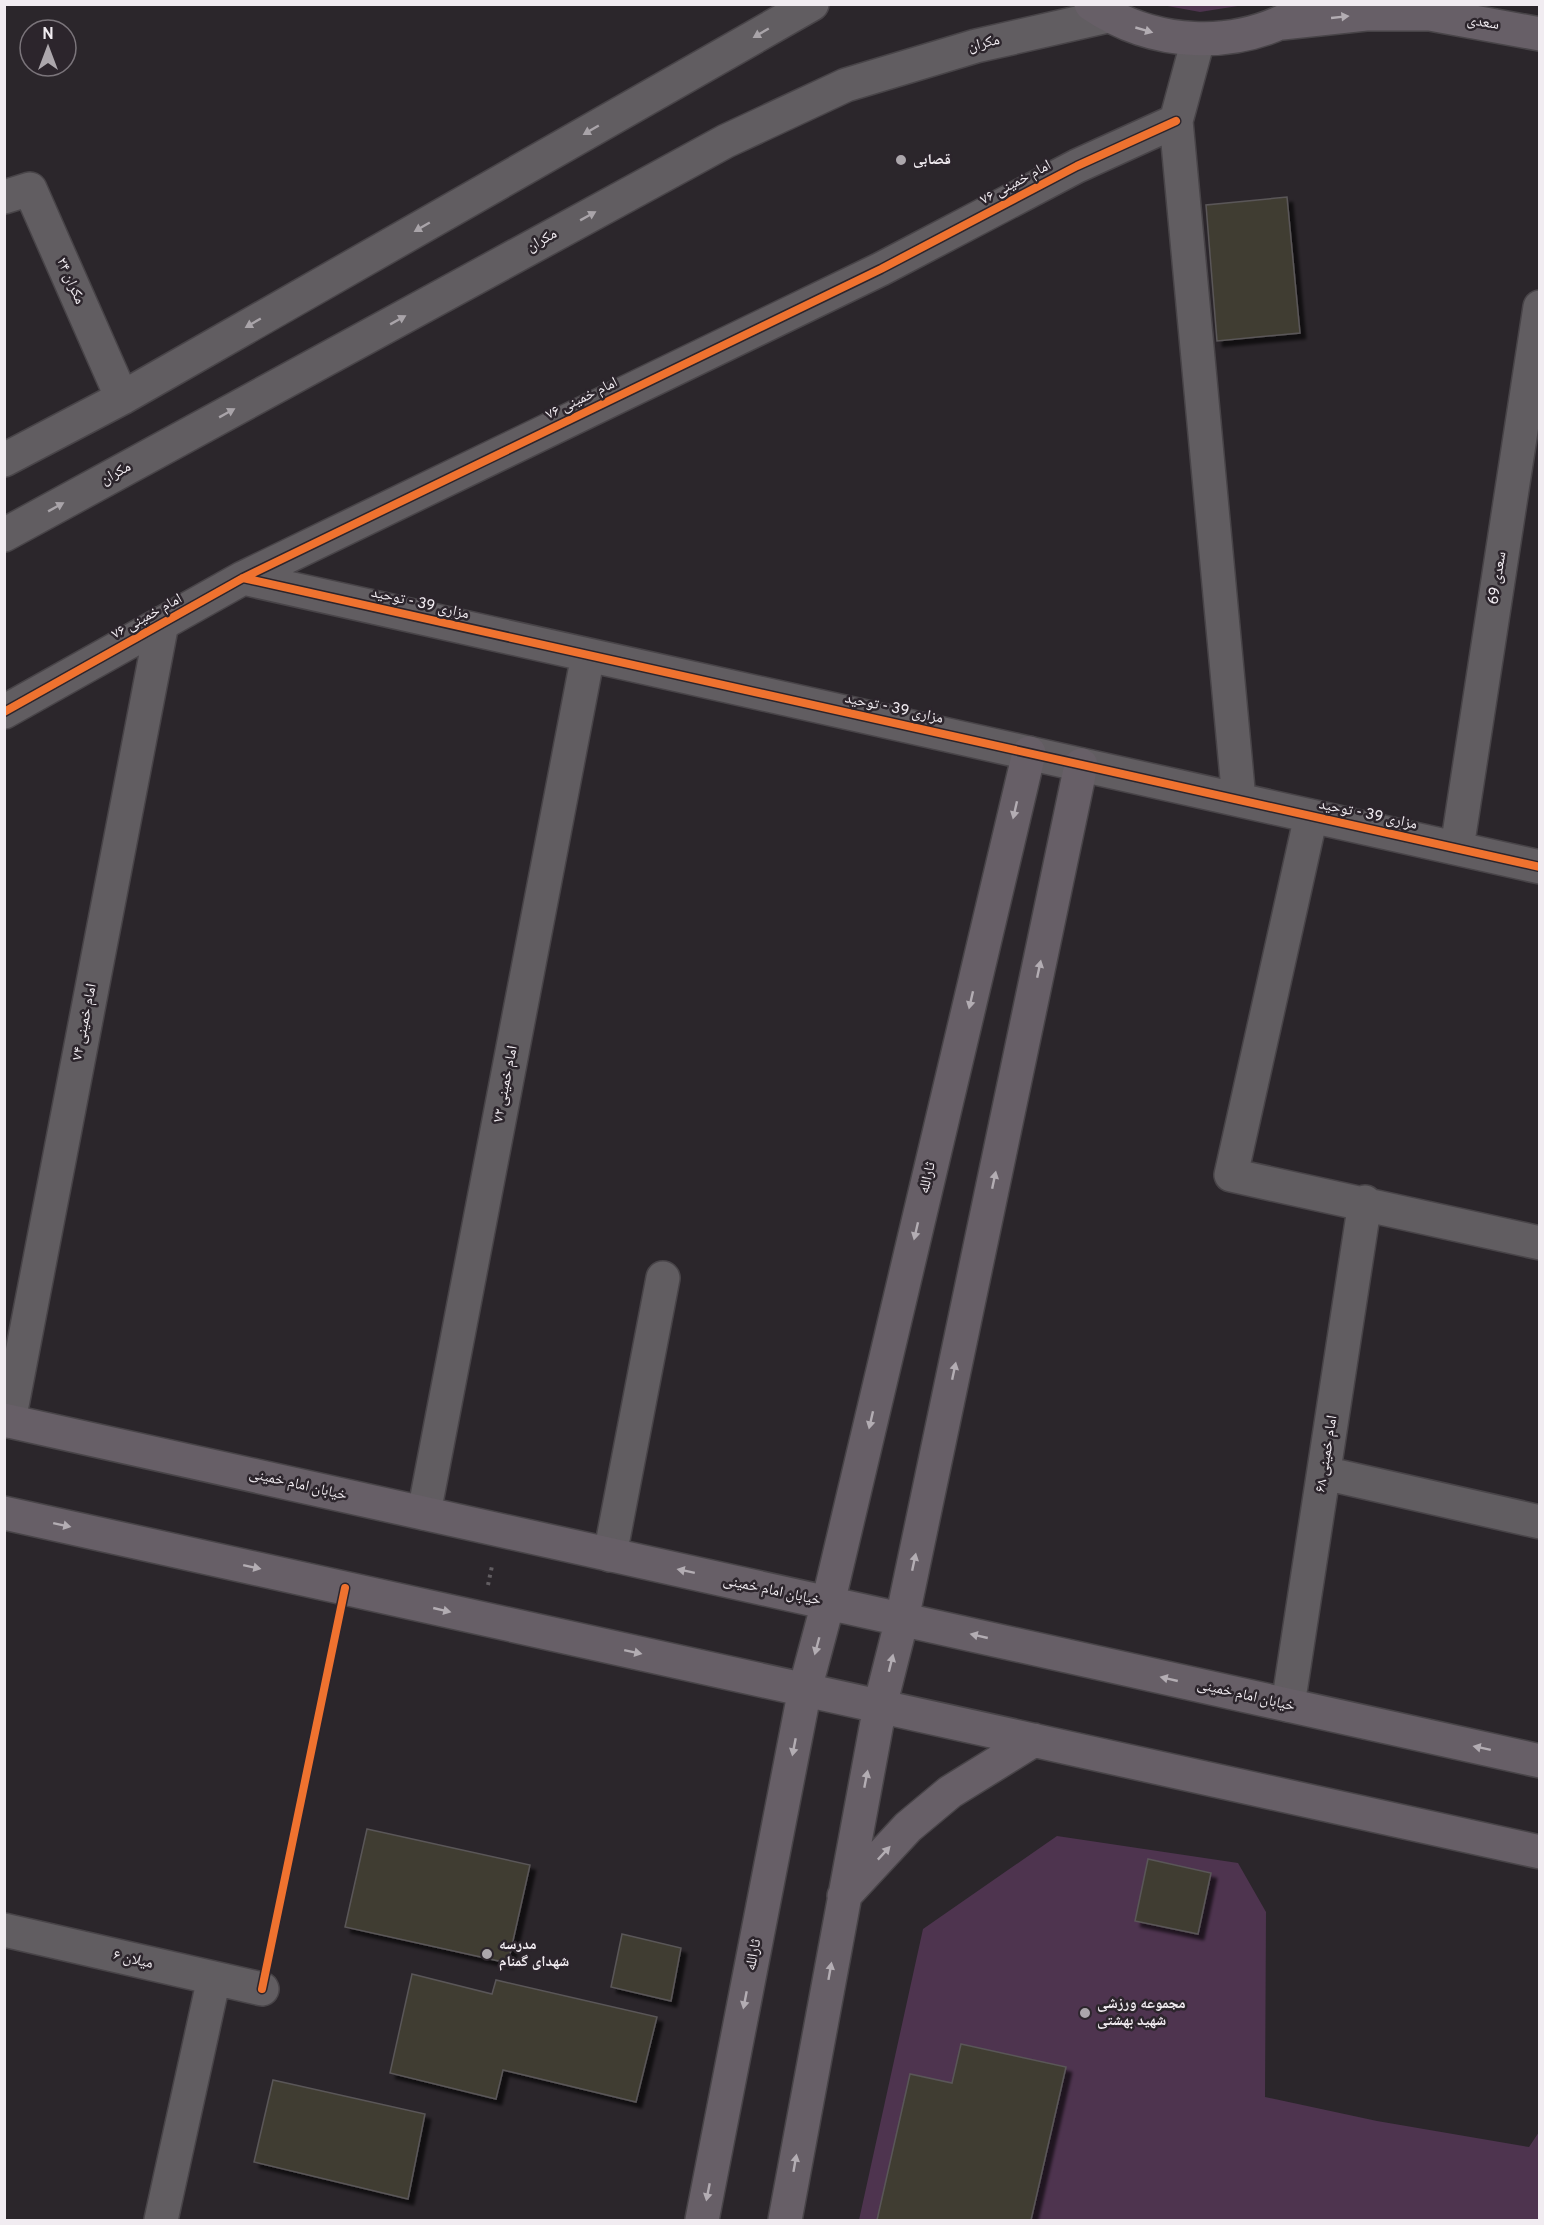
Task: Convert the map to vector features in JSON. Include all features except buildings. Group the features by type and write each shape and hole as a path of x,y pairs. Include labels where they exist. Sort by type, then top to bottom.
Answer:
{"main road":[{"path":"1100,10 1137,29 1169,37 1198,40 1239,37 1281,23 1312,4"},
{"name":"سعدی","path":"1281,23 1366,14 1430,14 1539,34"},
{"name":"ثارالله","path":"702,2220 805,1689 828,1603 1029,753"},
{"path":"785,2220 880,1706 902,1619 1081,765"},
{"name":"خیابان امام خمینی","path":"7,1421 1539,1761"},
{"path":"4,1513 1539,1852"},
{"path":"844,1896 908,1827 950,1792 1034,1740"}],"street":[{"path":"4,460 122,398 812,4"},
{"name":"مکران","path":"4,535 726,141 846,85 1100,10"},
{"path":"1198,40 1176,121 1239,800"},
{"name":"امام خمینی ۷۶","path":"4,712 243,578 871,274 1077,166 1176,121"},
{"name":"مکران ۲۴","path":"4,197 30,189 122,398"},
{"name":"سعدی 69","path":"1457,848 1539,307"},
{"name":"مزاری 39 - توحید","path":"243,578 1539,867"},
{"name":"امام خمینی ۷۴","path":"7,1421 162,623"},
{"name":"امام خمینی ۷۲","path":"424,1513 588,655"},
{"path":"1311,816 1231,1175 1539,1242"},
{"name":"امام خمینی ۶۸","path":"1288,1705 1365,1203"},
{"path":"610,1555 663,1278"},
{"path":"1324,1473 1539,1522"},
{"name":"میلان ۶","path":"4,1930 262,1989"},
{"path":"160,2220 214,1978"}],"path":[{"path":"481,1618 499,1530"}],"shaded area":[{"path":"1162,5 1244,5 1200,12"},
{"name":"مجموعه ورزشی شهید بهشتی","path":"1057,1836 1238,1863 1266,1912 1265,2097 1377,2121 1529,2147 1539,2132 1539,2220 859,2220 923,1929"}],"cycle path":[{"path":"4,712 243,578 881,269 1077,166 1176,121"},
{"path":"243,578 1540,867"},
{"path":"262,1989 345,1588"}],"place":[{"name":"قصابی","path":"901,160"},
{"name":"مدرسه شهدای گمنام","path":"487,1954"},
{"name":"مجموعه ورزشی شهید بهشتی","path":"1085,2013"}]}
